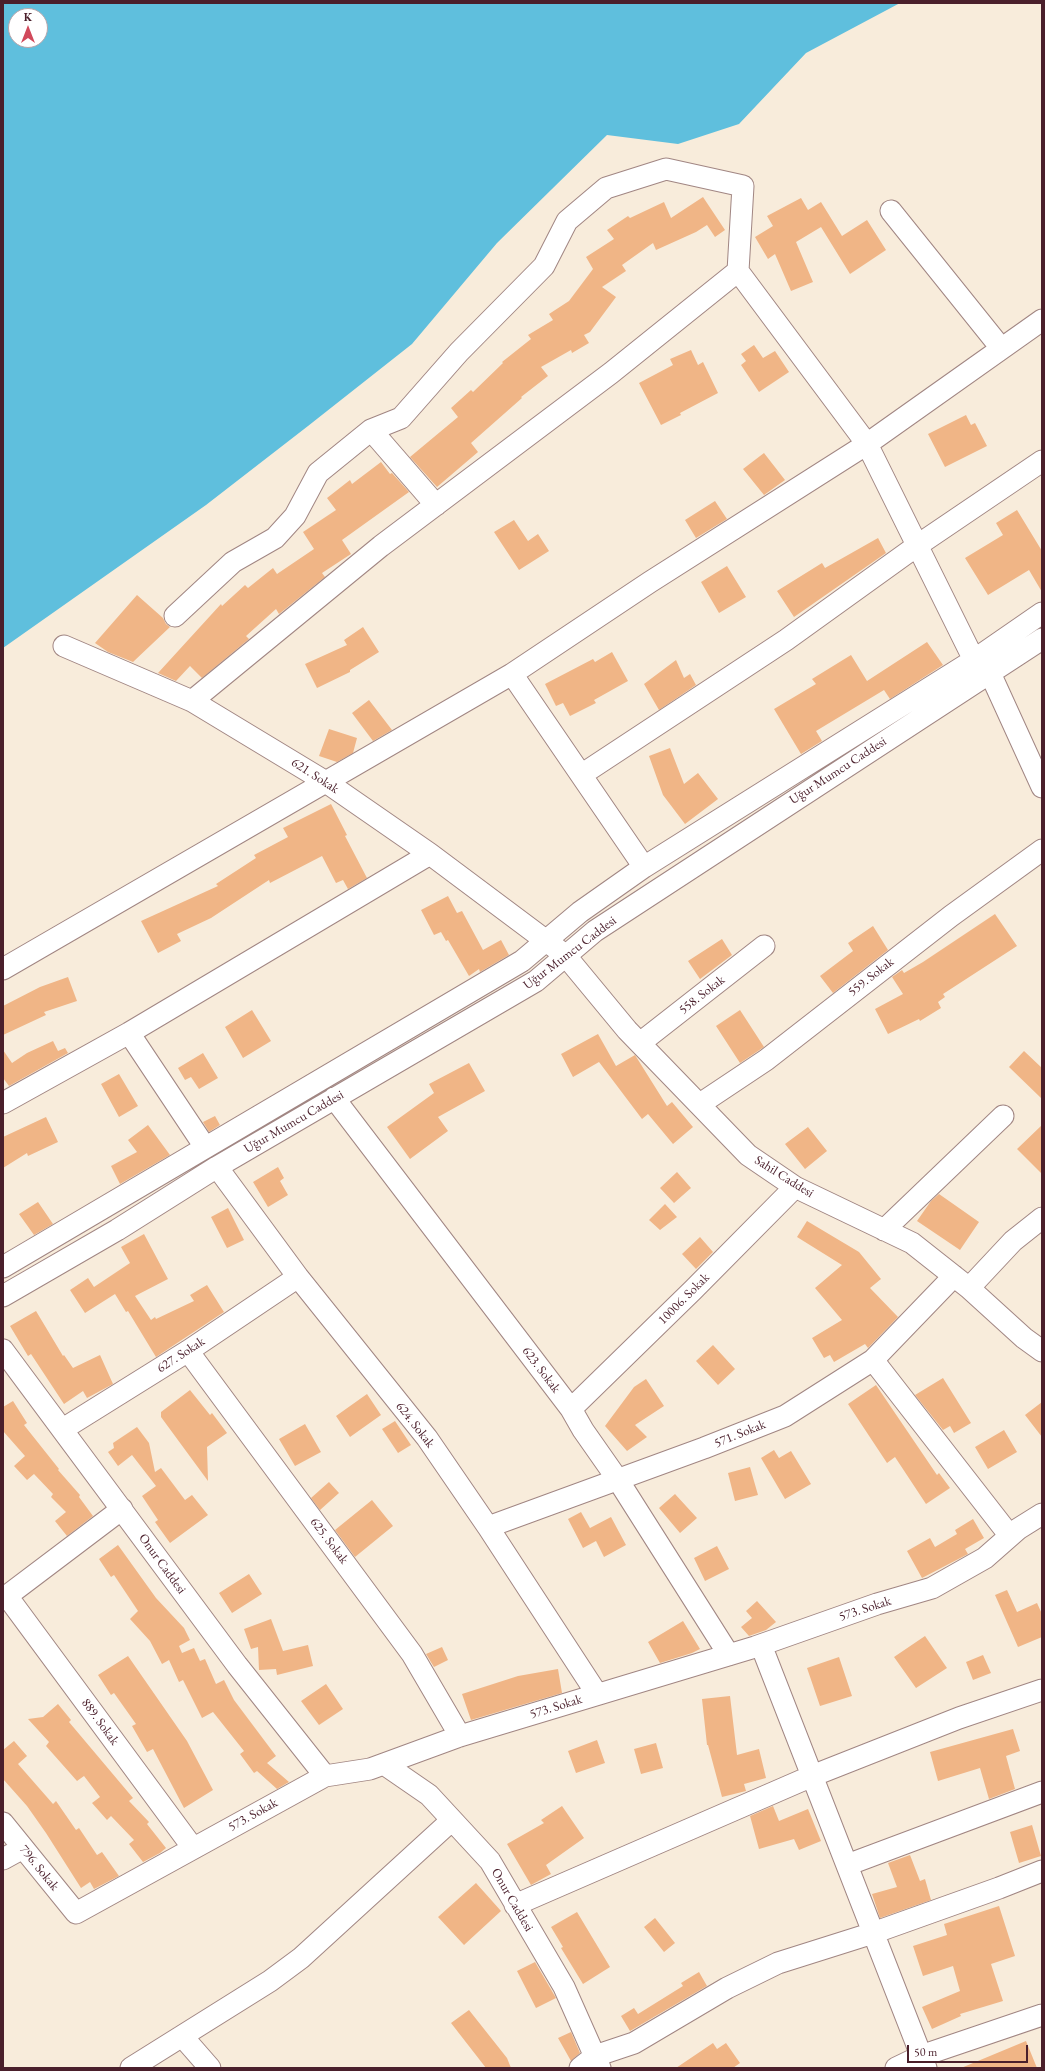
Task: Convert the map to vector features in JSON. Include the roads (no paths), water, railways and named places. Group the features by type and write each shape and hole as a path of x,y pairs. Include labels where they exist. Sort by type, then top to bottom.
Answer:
{"street":[{"path":"176,616 234,562 275,538 295,516 318,473 371,430 401,418 459,352 544,266 567,221 606,188 666,169 742,186 738,271 866,444 982,666 1042,787"},
{"path":"891,210 1001,348"},
{"path":"192,701 381,546 611,373 738,271"},
{"path":"3,969 512,674 650,582 866,444 1042,320"},
{"path":"371,430 436,505"},
{"path":"581,775 786,640 918,544 1042,461"},
{"name":"Uğur Mumcu Caddesi","path":"3,1296 117,1230 218,1167 334,1098 536,981 595,931 982,666 1042,612"},
{"name":"Uğur Mumcu Caddesi","path":"3,1267 522,961 580,912 644,867 982,666 1042,639"},
{"name":"621. Sokak","path":"64,646 192,701 326,782 430,854 566,955"},
{"path":"512,674 644,867"},
{"name":"559. Sokak","path":"700,1104 766,1060 951,916 1042,850"},
{"path":"3,1103 129,1033 430,854"},
{"name":"558. Sokak","path":"640,1043 764,946"},
{"name":"Sahil Caddesi","path":"566,955 626,1030 700,1104 748,1155 795,1187 912,1243 961,1282 1024,1338 1042,1351"},
{"path":"129,1033 205,1147"},
{"name":"623. Sokak","path":"334,1098 571,1409 583,1430 618,1480 729,1655"},
{"path":"884,1230 1003,1116"},
{"name":"624. Sokak","path":"218,1167 298,1277 427,1438 488,1527 597,1694"},
{"name":"10006. Sokak","path":"571,1409 693,1290 795,1187"},
{"name":"571. Sokak","path":"488,1527 618,1480 784,1416 873,1360 961,1282 1042,1218"},
{"name":"627. Sokak","path":"62,1429 188,1352 298,1277"},
{"name":"Onur Caddesi","path":"3,1350 236,1665 325,1776"},
{"name":"625. Sokak","path":"188,1352 412,1654 460,1736"},
{"path":"873,1360 1010,1536"},
{"path":"5,1597 122,1509"},
{"name":"573. Sokak","path":"76,1914 325,1776 370,1769 460,1736 761,1645 877,1604 932,1588 985,1558 1010,1536 1042,1514"},
{"name":"889. Sokak","path":"5,1597 193,1848"},
{"path":"761,1645 923,2062"},
{"path":"516,1905 812,1776 959,1718 1042,1690"},
{"name":"Onur Caddesi","path":"384,1764 429,1795 490,1861 564,1987 592,2064"},
{"path":"847,1865 1042,1792"},
{"path":"131,2068 270,1981 301,1958 378,1886 452,1820"},
{"name":"796. Sokak","path":"3,1823 76,1914"},
{"path":"3,1859 23,1848"},
{"path":"592,2064 634,2042 727,1988 778,1963 873,1933 1042,1871"},
{"path":"896,2068 923,2062 1042,2015"},
{"path":"182,2036 210,2068"}],"water":[{"path":"3,3 900,3 806,53 739,124 678,144 607,135 497,243 412,344 206,505 3,648"}]}
